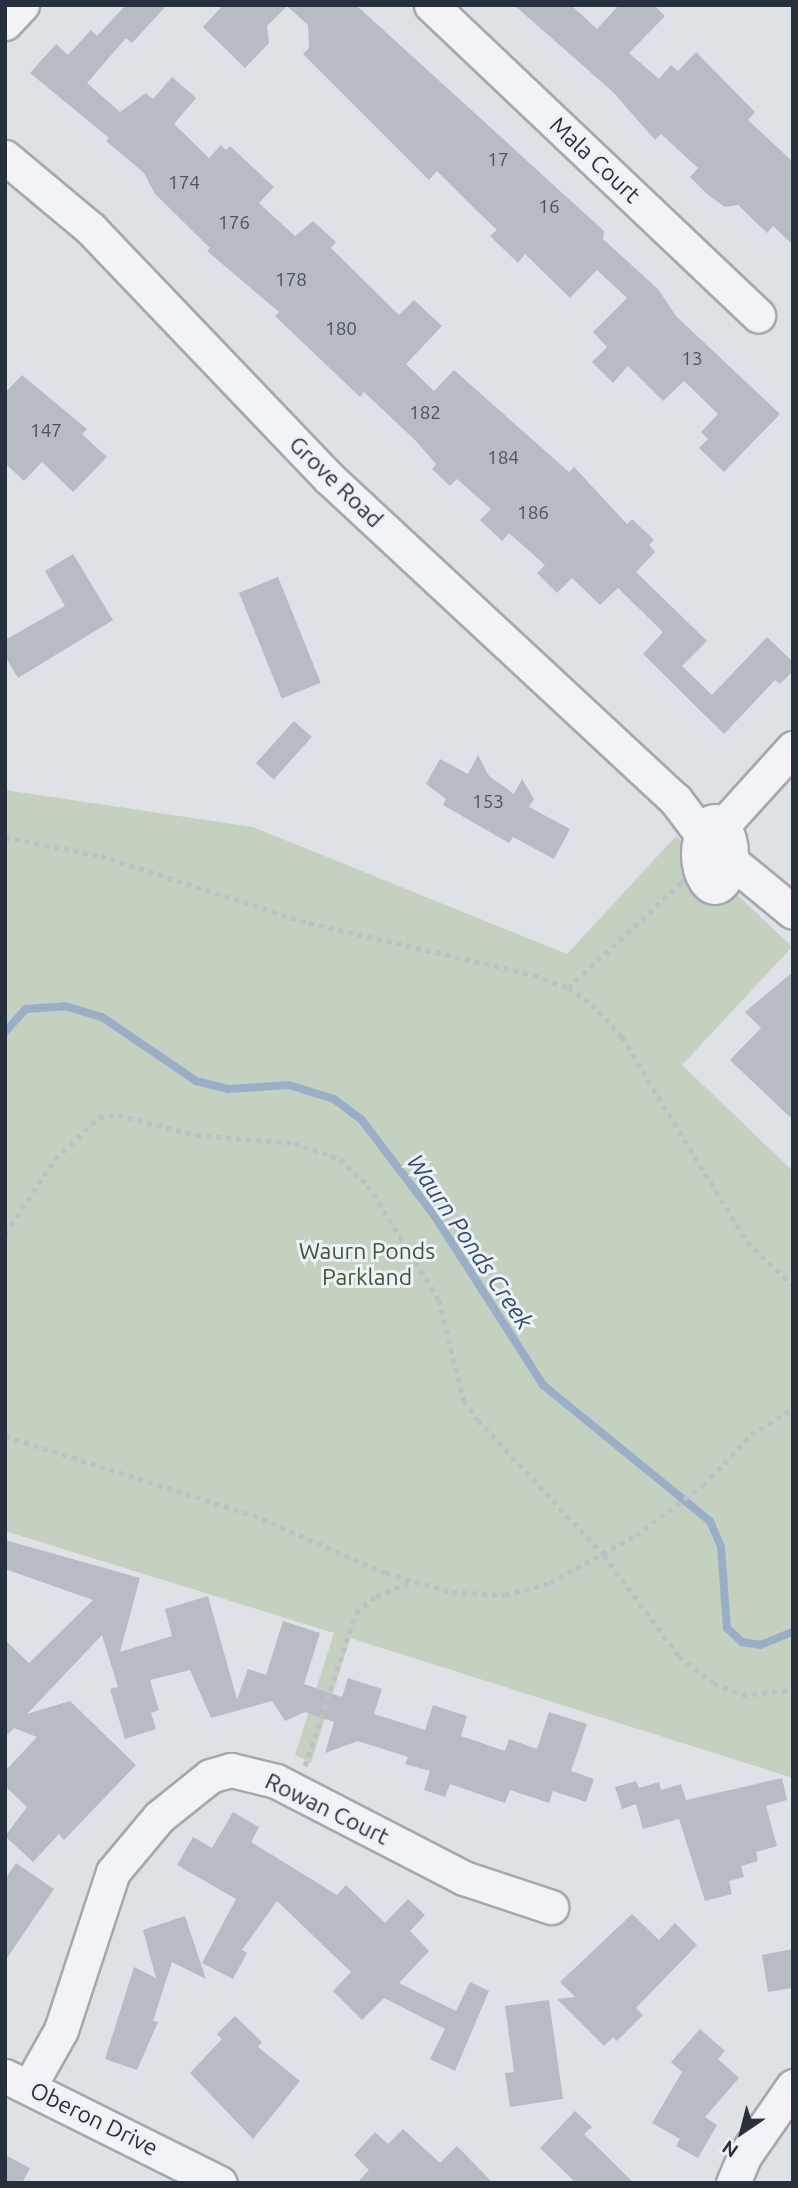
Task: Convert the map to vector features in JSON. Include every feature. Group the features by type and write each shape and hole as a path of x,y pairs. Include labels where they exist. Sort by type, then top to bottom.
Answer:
{"street":[{"path":"5,23 22,5"},
{"name":"Mala Court","path":"431,5 758,315"},
{"name":"Grove Road","path":"5,157 91,229 179,316 329,478 793,912"},
{"path":"714,836 793,748"},
{"name":"Rowan Court","path":"17,2082 61,2029 101,1894 151,1825 187,1790 231,1770 254,1773 297,1791 464,1878 551,1907"},
{"name":"Oberon Drive","path":"17,2082 220,2183"},
{"path":"733,2183 745,2155 793,2086"}],"path":[{"path":"568,988 681,883 714,836"},
{"path":"5,837 100,856 309,923 534,975 568,988 592,1004 622,1037 747,1242 793,1285"},
{"path":"5,1234 55,1158 99,1118 118,1115 196,1135 294,1143 340,1159 368,1185 439,1300 471,1410 604,1555 679,1656 714,1683 742,1695 793,1690"},
{"path":"5,1436 253,1515 415,1581 452,1592 505,1595 550,1583 604,1555 666,1516 703,1485 751,1435 793,1408"},
{"path":"297,1791 356,1613 376,1596 415,1581"}],"green space":[{"name":"Waurn Ponds Parkland","path":"5,790 253,827 567,954 676,836 792,947 682,1065 793,1171 793,1778 350,1638 311,1763 295,1755 334,1633 5,1531"}],"building":[{"path":"126,5 167,5 132,43 126,38 87,83 120,112 146,93 153,99 172,77 196,98 174,124 209,158 221,145 226,150 230,146 274,187 259,203 295,236 313,221 336,242 331,248 399,315 414,300 442,326 406,364 434,391 454,370 569,472 574,467 627,524 632,519 654,540 649,545 655,552 636,572 707,641 682,666 712,695 767,637 793,662 793,671 780,684 775,680 724,734 643,654 663,632 618,588 600,605 572,578 557,593 537,573 545,565 509,533 502,541 480,520 491,509 457,479 450,486 432,469 436,464 415,440 364,392 360,397 275,316 279,312 207,251 210,248 155,194 144,173 106,141 109,138 30,73 56,44 68,55 91,30 97,36"},
{"path":"223,5 356,5 604,231 603,239 658,289 676,316 780,414 724,472 699,448 708,439 701,432 718,414 684,381 663,401 628,366 613,383 592,362 607,347 593,332 627,298 597,270 570,298 525,254 518,263 490,236 497,230 437,171 429,180 303,54 309,48 308,25 287,6 267,26 269,43 245,68 203,27"},
{"path":"514,5 571,5 597,29 619,5 654,5 665,16 629,53 659,79 671,65 678,71 696,52 755,112 748,120 793,162 793,245 773,226 767,233 738,205 725,207 707,194 690,177 698,168 661,134 655,140 613,92"},
{"path":"22,375 87,429 82,434 107,457 73,492 42,462 24,481 5,463 5,393"},
{"path":"73,554 113,620 18,678 5,656 5,640 65,606 45,571"},
{"path":"278,577 321,683 282,698 239,593"},
{"path":"294,721 312,737 274,779 256,763"},
{"path":"478,755 489,776 514,794 522,779 534,799 529,807 570,829 554,859 513,837 509,843 443,805 446,799 426,784 440,759 468,774"},
{"path":"793,972 793,1120 730,1060 761,1028 745,1012"},
{"path":"5,1540 140,1578 120,1652 172,1636 165,1609 208,1596 237,1699 248,1669 266,1675 283,1621 320,1633 304,1684 342,1697 348,1678 382,1689 374,1714 425,1730 433,1705 467,1716 461,1736 505,1751 509,1739 537,1749 549,1712 587,1724 571,1771 594,1779 586,1802 553,1791 549,1803 510,1790 505,1803 450,1784 445,1797 424,1790 430,1771 405,1764 408,1757 358,1741 325,1753 334,1722 305,1712 285,1721 272,1701 211,1718 190,1670 150,1680 159,1710 151,1713 156,1729 125,1739 110,1689 118,1687 102,1635 27,1714 70,1701 136,1765 64,1840 59,1834 33,1862 5,1836 27,1807 5,1786 5,1771 37,1737 14,1728 5,1737 5,1640 29,1663 93,1600 5,1569"},
{"path":"782,1778 787,1800 766,1806 777,1846 756,1852 758,1861 741,1866 744,1877 729,1881 732,1894 705,1901 679,1819 643,1829 636,1804 622,1809 615,1787 636,1781 639,1788 659,1782 661,1790 681,1784 686,1800"},
{"path":"233,1812 259,1827 251,1842 337,1895 346,1885 385,1923 408,1899 425,1915 410,1931 429,1951 399,1983 456,2011 470,1982 489,1991 455,2071 430,2059 445,2029 384,1998 362,2020 333,1991 351,1972 277,1901 242,1950 247,1953 233,1979 202,1963 236,1899 177,1865 193,1837 212,1848"},
{"path":"16,1863 54,1889 5,1961 5,1879"},
{"path":"632,1914 659,1940 675,1923 697,1945 636,2008 643,2015 617,2041 613,2037 604,2046 557,1999 575,1997 560,1982"},
{"path":"185,1916 206,1979 172,1962 153,2021 158,2022 137,2070 105,2059 134,1967 156,1978 143,1930"},
{"path":"793,1949 793,1988 768,1992 762,1955"},
{"path":"549,2000 563,2099 510,2107 505,2073 514,2072 505,2006"},
{"path":"235,2016 262,2042 258,2047 300,2081 253,2139 190,2073 222,2039 217,2034"},
{"path":"700,2029 725,2051 718,2059 739,2078 705,2117 717,2125 698,2158 676,2146 680,2139 652,2123 682,2072 671,2062"},
{"path":"575,2111 592,2127 584,2134 634,2183 574,2181 540,2148"},
{"path":"403,2129 440,2163 457,2146 493,2183 357,2183 369,2170 354,2155 375,2132 388,2144"},
{"path":"5,2155 30,2168 22,2183 5,2183"}],"waterway":[{"name":"Waurn Ponds Creek","path":"5,1032 26,1009 65,1006 102,1017 196,1081 228,1089 289,1085 334,1099 361,1119 434,1215 543,1385 710,1521 721,1547 727,1628 742,1642 760,1645 793,1632"}]}
